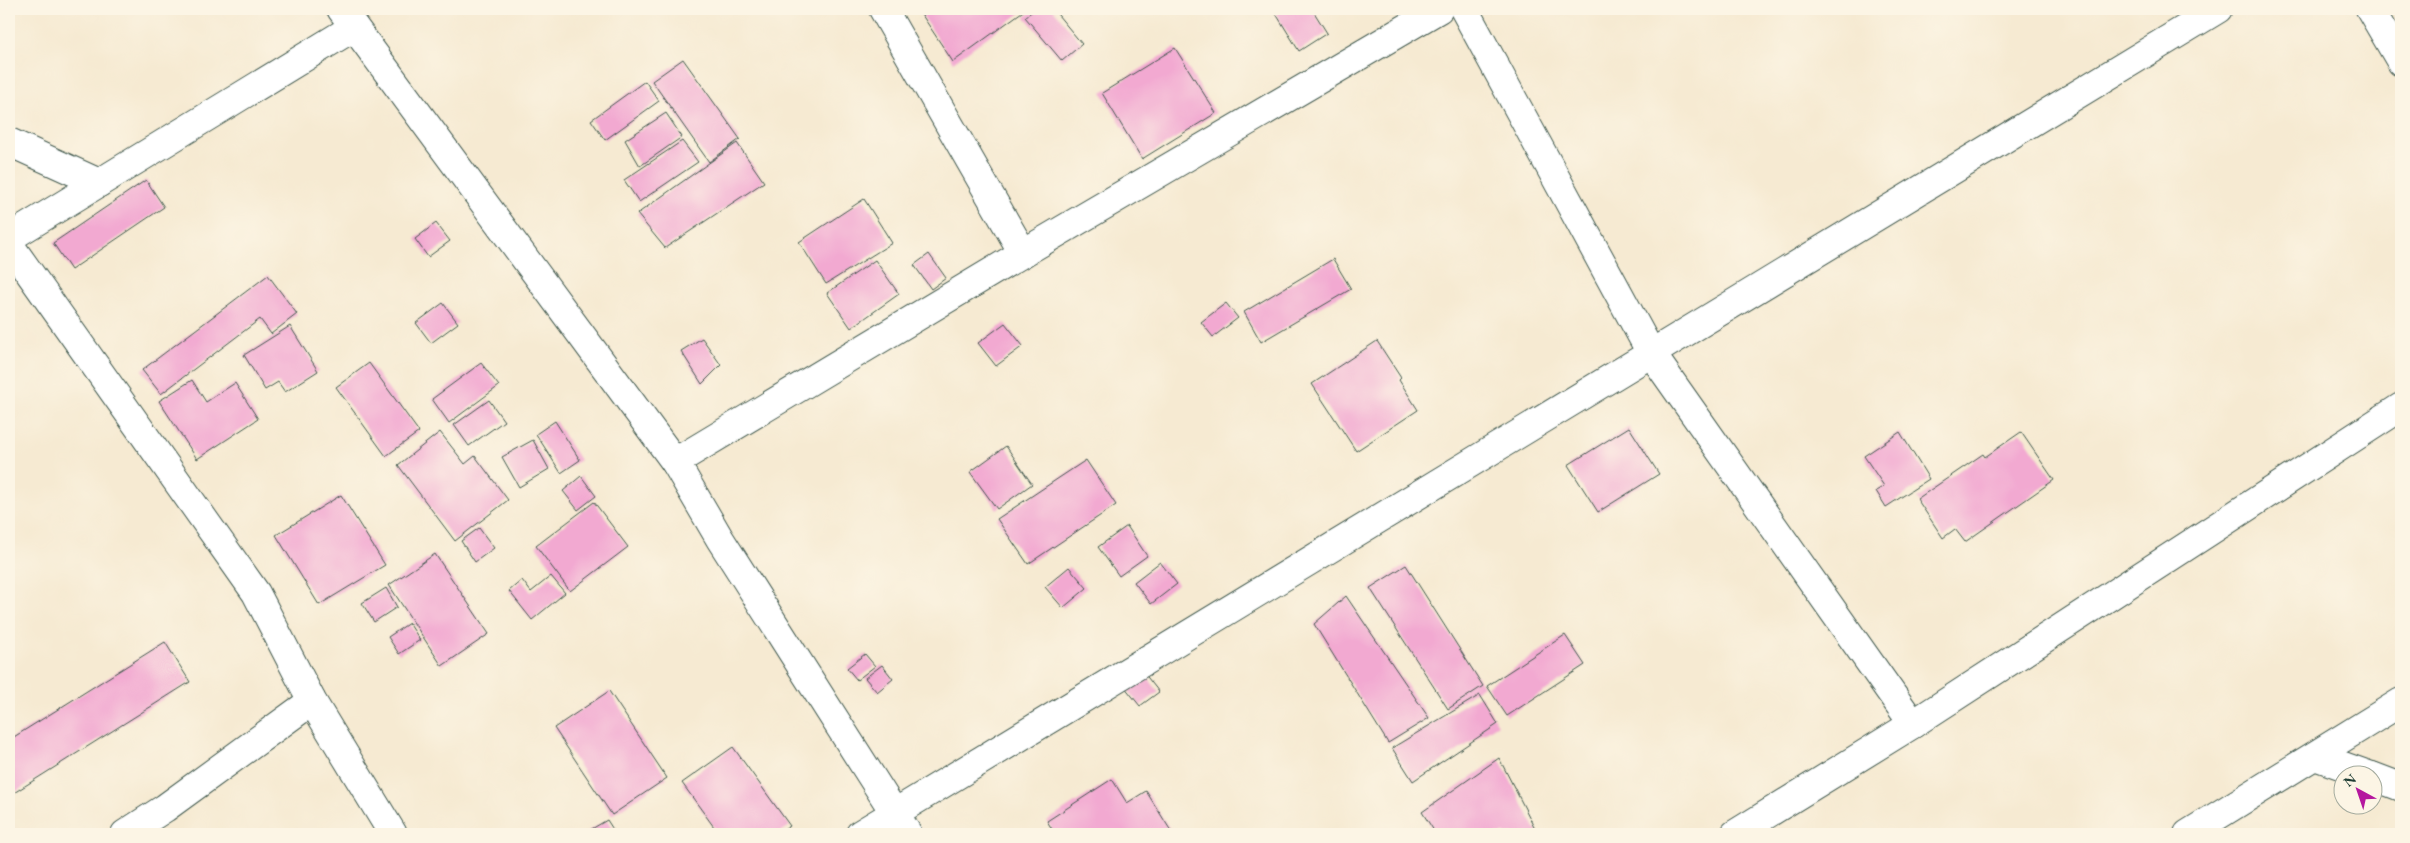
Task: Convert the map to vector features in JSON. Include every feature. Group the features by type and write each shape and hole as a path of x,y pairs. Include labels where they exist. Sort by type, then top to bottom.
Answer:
{"street":[{"path":"883,9 1022,253"},
{"path":"675,462 1022,253 1439,9"},
{"path":"1464,9 1651,353 1913,724"},
{"path":"860,834 902,824 1651,353 2218,9"},
{"path":"2370,9 2401,62"},
{"path":"9,238 99,183 348,18 675,462 725,548 902,824"},
{"path":"9,142 99,183"},
{"path":"9,244 256,592 312,701 393,834"},
{"path":"1735,834 1913,724 2401,407"},
{"path":"124,834 165,808 312,701"},
{"path":"2188,834 2401,702"},
{"path":"2315,756 2344,766"},
{"path":"2382,780 2401,788"}],"building":[{"path":"918,9 1026,9 953,62"},
{"path":"1035,9 1053,9 1082,44 1062,61 1025,17"},
{"path":"1273,9 1312,9 1327,33 1299,51"},
{"path":"1175,48 1216,113 1142,159 1102,93"},
{"path":"683,59 740,139 709,162 652,81"},
{"path":"645,81 659,101 605,140 591,120"},
{"path":"666,113 682,137 640,166 625,140"},
{"path":"682,141 698,162 639,202 624,180"},
{"path":"737,143 764,182 665,248 637,214"},
{"path":"146,180 164,207 71,270 53,243"},
{"path":"864,199 892,243 826,284 799,242"},
{"path":"436,223 450,241 428,257 415,239"},
{"path":"929,254 946,278 931,289 914,265"},
{"path":"1333,259 1351,289 1261,342 1244,312"},
{"path":"875,260 899,294 851,328 827,293"},
{"path":"268,275 297,314 271,334 260,319 161,394 142,370"},
{"path":"443,303 458,323 431,343 416,323"},
{"path":"1226,303 1238,318 1213,337 1201,322"},
{"path":"1005,323 1023,346 996,366 978,343"},
{"path":"290,326 318,371 285,392 278,382 265,390 244,355"},
{"path":"702,338 721,365 702,384 681,351"},
{"path":"1377,341 1401,378 1399,380 1418,410 1356,451 1312,384"},
{"path":"369,363 419,432 386,456 336,387"},
{"path":"481,363 499,386 449,423 432,399"},
{"path":"192,380 206,402 235,383 258,419 197,459 159,401"},
{"path":"489,400 504,421 469,446 454,425"},
{"path":"555,421 580,460 561,473 536,434"},
{"path":"1629,427 1659,474 1598,512 1568,465"},
{"path":"440,432 465,464 475,456 508,500 455,541 398,465"},
{"path":"1900,432 1929,479 1886,507 1876,491 1884,486 1864,456"},
{"path":"2021,432 2054,480 1965,542 1955,529 1943,538 1917,499 1983,454 1985,457"},
{"path":"533,440 549,469 519,487 502,457"},
{"path":"1006,446 1032,484 997,509 970,472"},
{"path":"1086,460 1116,505 1028,564 997,519"},
{"path":"581,476 596,496 578,510 563,491"},
{"path":"341,495 385,565 319,605 276,535"},
{"path":"594,502 628,547 570,591 536,546"},
{"path":"1127,526 1147,556 1119,576 1098,547"},
{"path":"479,528 494,548 475,562 461,541"},
{"path":"435,554 489,634 442,666 389,585"},
{"path":"1160,562 1177,584 1151,604 1134,582"},
{"path":"1406,565 1483,686 1448,709 1370,588"},
{"path":"1069,567 1087,588 1063,608 1045,587"},
{"path":"551,576 565,593 532,620 509,591 522,580 531,592"},
{"path":"386,588 397,607 374,622 362,603"},
{"path":"1346,596 1429,718 1388,743 1314,624"},
{"path":"409,623 420,640 399,654 388,637"},
{"path":"1565,635 1585,665 1507,716 1487,686"},
{"path":"165,642 190,682 9,796 9,740"},
{"path":"865,654 875,666 857,680 847,668"},
{"path":"882,665 893,679 877,692 865,678"},
{"path":"1144,673 1159,692 1140,706 1124,686"},
{"path":"609,691 667,778 612,815 554,728"},
{"path":"1480,695 1498,724 1413,781 1392,748"},
{"path":"733,747 790,826 778,834 719,834 682,783"},
{"path":"1499,758 1538,834 1436,834 1422,812"},
{"path":"1112,779 1127,803 1146,791 1171,831 1166,834 1055,834 1047,821"},
{"path":"607,820 616,834 583,834"}]}
